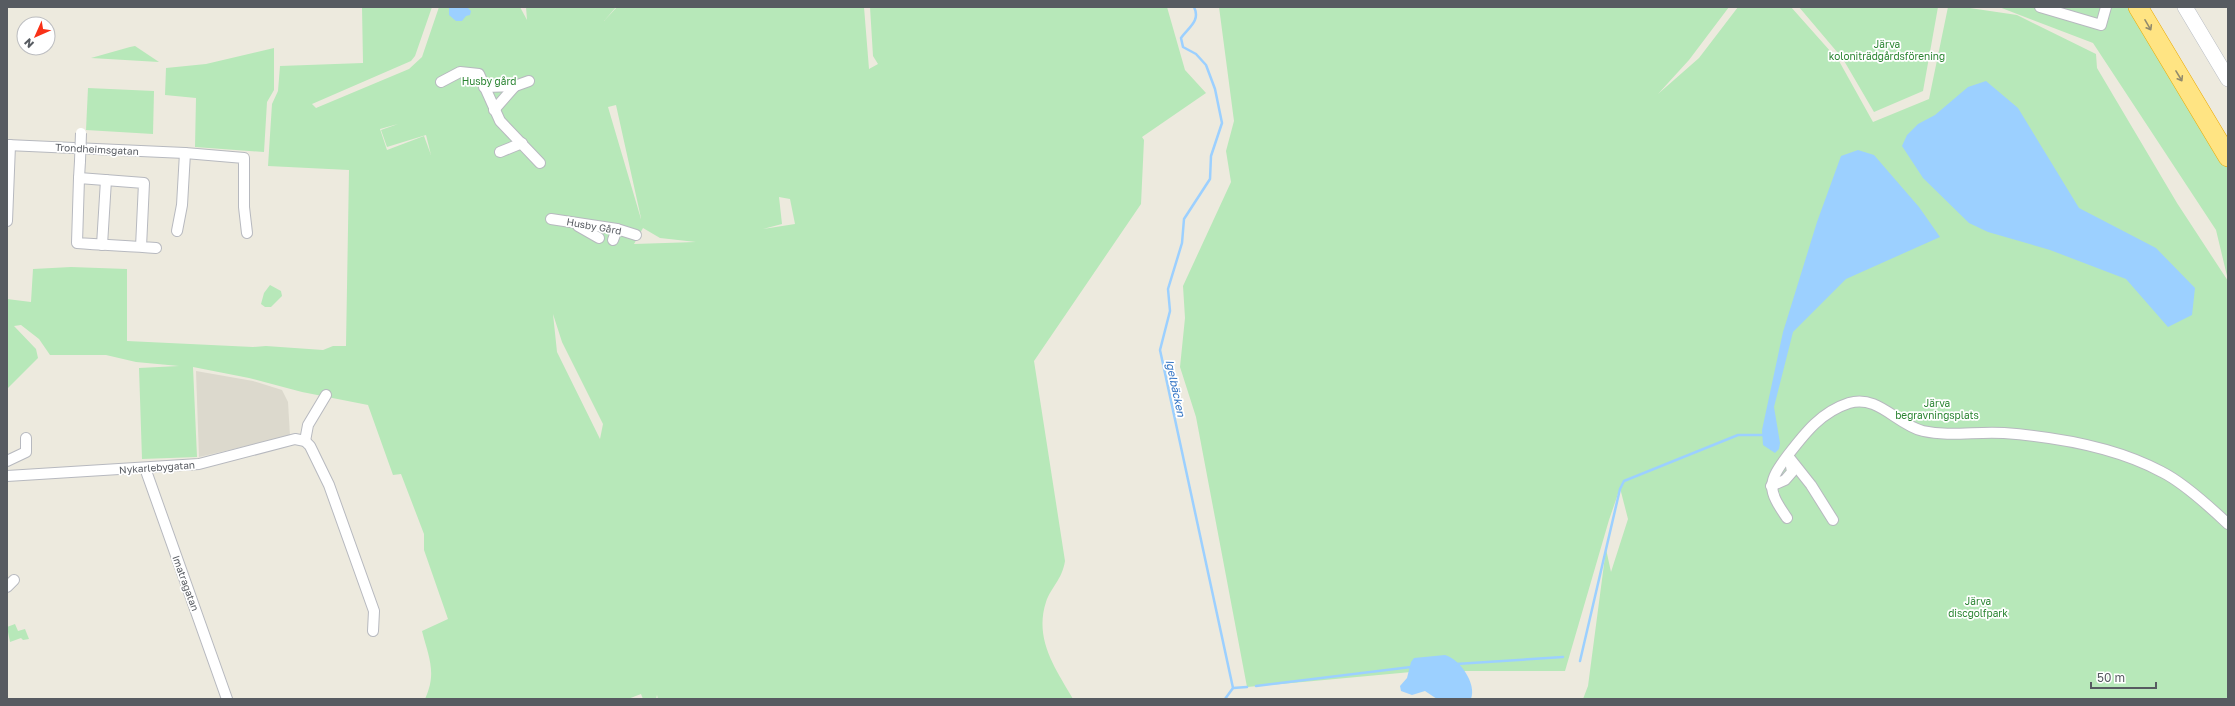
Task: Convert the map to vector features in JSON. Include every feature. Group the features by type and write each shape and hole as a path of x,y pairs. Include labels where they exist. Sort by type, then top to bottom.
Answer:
{"highway":[{"path":"2138,7 2165,40 2228,132"},
{"path":"2153,7 2165,40 2228,157"}],"main road":[{"path":"2185,7 2228,79"}],"street":[{"path":"2040,7 2101,25 2106,7"},
{"path":"441,82 460,72 479,74 500,121 540,163"},
{"path":"484,87 515,86 529,81"},
{"path":"494,110 515,86"},
{"path":"82,133 77,243 156,248"},
{"path":"500,152 522,143"},
{"name":"Trondheimsgatan","path":"7,221 9,145 185,153 244,158 244,207 247,233"},
{"path":"177,231 182,205 185,153"},
{"path":"79,178 144,183 141,247"},
{"path":"102,245 106,180"},
{"name":"Husby Gård","path":"551,219 617,229 636,235"},
{"path":"572,223 599,238"},
{"path":"613,240 617,229"},
{"path":"326,395 308,425 305,441 310,446 322,468 374,611 373,631"},
{"path":"1787,518 1772,493 1771,486 1776,472 1815,422 1829,412 1850,403 1874,404 1922,431 1963,435 2003,433 2058,439 2133,458 2163,472 2228,524"},
{"path":"7,461 26,452 26,438"},
{"name":"Nykarlebygatan","path":"7,476 199,464 295,439 305,441"},
{"path":"1789,457 1811,485 1833,520"},
{"name":"Imatragatan","path":"145,468 227,699"}],"shaded area":[{"path":"196,371 253,381 282,390 288,402 290,436 199,457"}],"green space":[{"name":"Husby gård","path":"362,7 432,7 415,56 411,61 312,104 316,108 409,69 422,57 439,7 520,7 527,20 526,7 616,7 604,21 617,7 864,7 869,69 878,64 873,56 870,7 1167,7 1185,70 1206,93 1142,137 1144,140 1141,204 1034,361 1065,561 1064,568 1046,602 1043,616 1043,628 1048,653 1073,699 658,699 657,695 656,699 643,699 641,694 628,699 425,699 431,681 431,665 422,631 448,619 424,550 424,534 401,474 393,475 368,405 302,392 249,378 193,367 197,457 142,459 139,368 179,366 136,362 106,355 50,355 39,339 21,325 14,326 36,349 38,358 7,389 7,299 31,302 33,269 71,267 127,269 127,341 253,347 266,346 323,350 333,346 346,346 349,170 268,166 272,104 278,91 280,66 363,63","holes":["616,105 641,219 608,107","398,124 381,130 387,147 426,135 431,155 424,136 387,150 380,129","779,197 790,199 795,224 763,229 782,224","643,228 660,238 696,242 634,244","553,314 562,342 603,424 600,439 557,352"]},
{"path":"1219,7 1729,7 1689,60 1658,94 1699,58 1738,7 1791,7 1839,61 1873,122 1929,99 1948,7 1963,7 2017,15 2096,54 2097,68 2177,203 2228,281 2228,699 1583,699 1588,686 1606,549 1611,572 1628,519 1620,488 1609,520 1565,671 1422,671 1247,687 1196,417 1180,367 1185,318 1183,286 1231,182 1226,151 1234,121"},
{"name":"Järva koloniträdgårdsförening","path":"1799,7 1938,7 1923,91 1874,112 1843,59"},
{"path":"1999,7 2138,7 2228,164 2228,280 2216,230 2093,43"},
{"path":"135,46 159,62 91,58 130,47"},
{"path":"274,48 274,90 267,102 264,152 195,147 196,98 165,95 166,68 206,64"},
{"path":"88,88 154,91 153,134 86,130"},
{"path":"270,285 281,291 282,296 271,307 265,307 261,304 264,293"},
{"path":"15,624 18,631 25,629 29,639 23,640 21,638 10,642 7,627"}],"water":[{"path":"449,7 467,7 471,11 470,15 466,16 462,21 456,21 449,15"},
{"path":"1986,81 2018,108 2079,208 2156,248 2195,288 2192,315 2168,327 2126,279 2050,250 1988,232 1969,223 1923,178 1902,146 1907,135 1918,124 1935,115 1968,87"},
{"path":"1858,150 1874,155 1919,207 1940,237 1846,279 1793,332 1774,407 1780,443 1779,449 1775,453 1763,445 1762,430 1783,332 1817,222 1841,156"},
{"path":"1445,655 1456,661 1466,673 1472,686 1471,699 1437,699 1425,691 1412,695 1401,691 1400,686 1407,678 1411,662 1414,658"}],"waterway":[{"name":"Igelbäcken","path":"1194,7 1196,12 1195,20 1181,38 1183,47 1196,54 1206,65 1215,89 1222,123 1211,156 1210,179 1184,219 1182,243 1168,289 1170,311 1160,350 1233,688 1225,699"},
{"path":"1580,661 1620,489 1624,481 1738,435 1763,435"},
{"path":"1456,664 1563,657"},
{"path":"1256,686 1411,667"},
{"path":"1233,688 1247,687"}],"park label":[{"name":"Järva begravningsplats","path":"1937,408"},
{"name":"Järva discgolfpark","path":"1978,606"}]}
